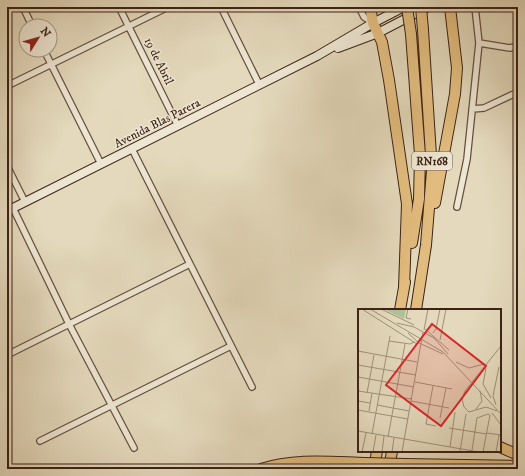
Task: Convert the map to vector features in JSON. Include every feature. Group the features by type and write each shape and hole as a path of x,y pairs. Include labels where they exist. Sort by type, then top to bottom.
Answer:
{"highway":[{"path":"370,7 373,23 382,42 407,204 404,288"},
{"name":"RN168","path":"400,309 419,199 420,176 420,155 411,34 405,7"},
{"name":"RN168","path":"417,309 431,196 432,153 420,7"},
{"path":"427,228 437,196 455,94 457,68 450,7"},
{"path":"501,447 518,455"},
{"path":"374,469 377,452"},
{"path":"389,469 392,452"},
{"path":"261,469 296,462 518,466"}],"main road":[{"path":"317,56 373,23 405,7"},
{"path":"317,56 378,33 428,7"},
{"name":"Avenida Blas Parera","path":"10,210 317,56"}],"street":[{"path":"23,7 28,18"},
{"name":"19 de Abril","path":"119,7 178,126"},
{"path":"7,86 168,7"},
{"path":"221,7 259,84"},
{"path":"359,7 364,16 373,23"},
{"path":"457,207 467,159 479,43 475,7"},
{"path":"479,43 510,48 518,46"},
{"path":"48,58 101,164"},
{"path":"472,108 484,108 518,92"},
{"path":"132,149 252,387"},
{"path":"7,166 25,202"},
{"path":"10,210 134,448"},
{"path":"7,355 190,264"},
{"path":"40,441 231,346"}],"lane":[{"path":"7,465 9,469"}]}
